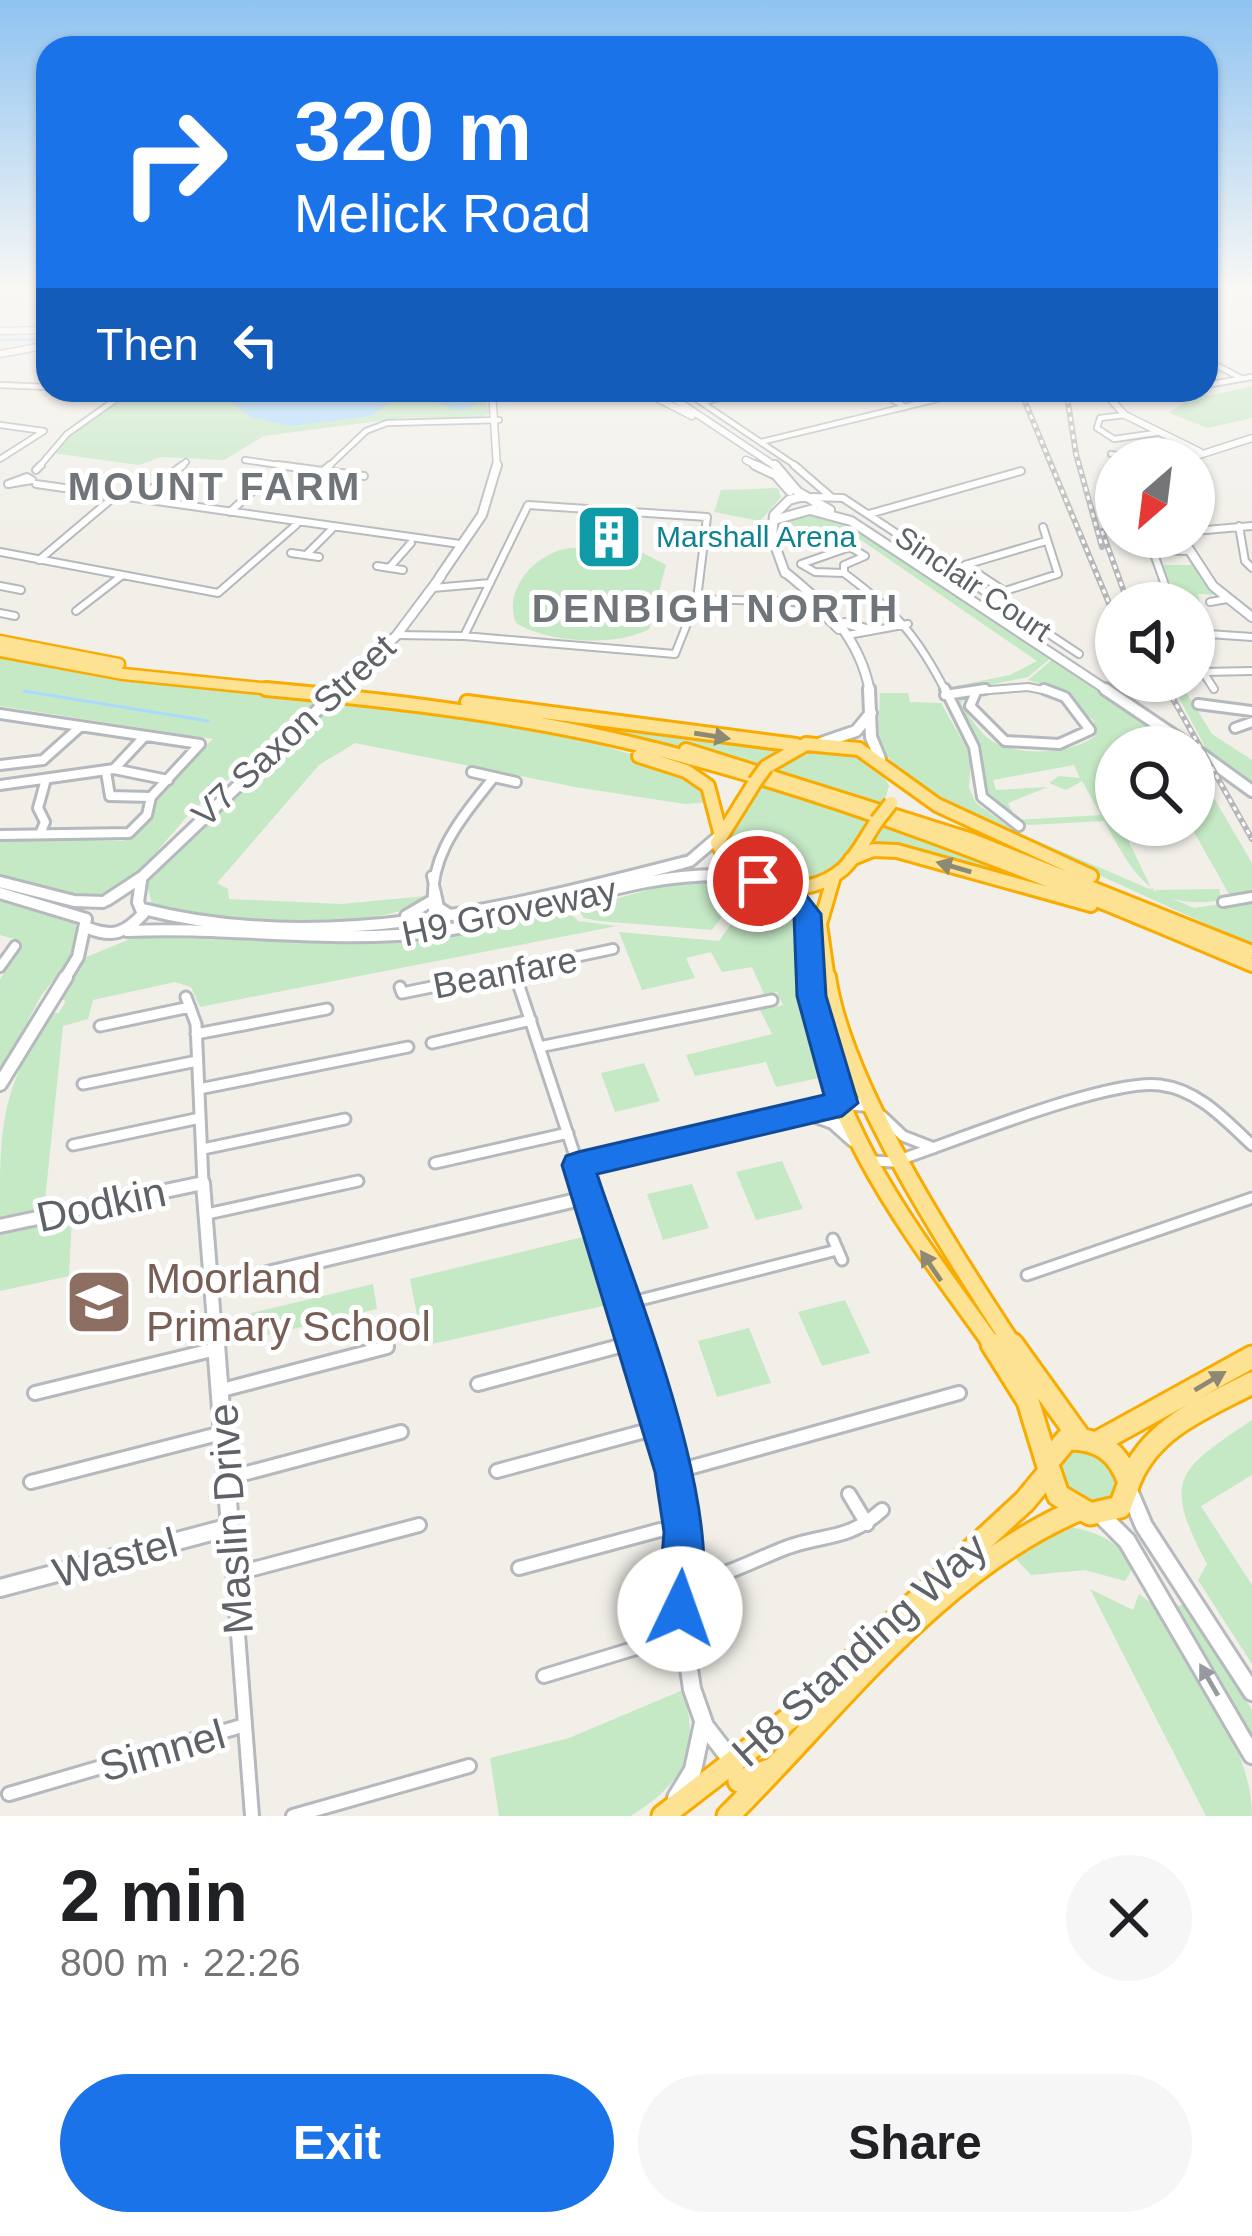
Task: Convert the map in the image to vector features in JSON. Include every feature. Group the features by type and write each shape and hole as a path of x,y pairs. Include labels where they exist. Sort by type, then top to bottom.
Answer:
{"highway":[{"path":"0,641 62,660"},
{"path":"0,651 754,742 851,746 880,759 937,806 1252,965"},
{"path":"425,701 588,742 694,775 718,797 718,835 724,859 745,876 776,886 808,885 834,876"},
{"path":"425,701 585,734 746,776 1004,863 1206,939"},
{"path":"718,835 766,767 784,752 814,744"},
{"path":"851,860 891,802 893,772"},
{"path":"1129,1486 1119,1459 1089,1440 1023,1378 896,1210 865,1156 861,1080 835,996 818,913 834,876 851,860 866,851 897,851 1252,952"},
{"path":"776,886 807,914 812,996 833,1077 862,1105 1009,1358"},
{"path":"1047,1468 1058,1444 1145,1431 1252,1357"},
{"path":"1023,1378 1058,1495 1078,1510 1101,1515 1120,1507 1145,1431"},
{"path":"1175,1414 1252,1383"},
{"name":"H8 Standing Way","path":"662,1816 691,1788 736,1791 778,1765 976,1558 1047,1468"},
{"name":"H8 Standing Way","path":"736,1791 790,1718 976,1558 1014,1542 1047,1520 1078,1510"}],"street":[{"path":"1236,376 1242,379"},
{"path":"1218,383 1252,376"},
{"path":"0,385 36,386"},
{"path":"36,470 9,479 3,494 31,481 67,434 111,402"},
{"name":"V7 Saxon Street","path":"439,578 466,538 500,470 494,402"},
{"path":"671,402 686,412 702,413 726,402"},
{"path":"678,402 702,413 819,499 900,551"},
{"name":"Sinclair Court","path":"693,402 702,413 760,442 825,486 819,499 868,514 1079,654"},
{"path":"897,402 906,407"},
{"path":"760,442 926,402"},
{"path":"1113,402 1125,416 1168,438"},
{"path":"702,413 807,510 850,521 900,551 1160,726"},
{"path":"702,413 774,471 790,497"},
{"path":"1125,416 1100,418 1097,428 1114,440 1156,433"},
{"path":"323,471 366,431 387,422 499,424"},
{"path":"0,425 67,434"},
{"path":"0,459 44,431"},
{"path":"1215,448 1252,438"},
{"path":"245,460 364,476"},
{"path":"139,499 186,462"},
{"path":"868,514 1021,471"},
{"path":"9,479 412,542 438,545 466,538"},
{"path":"229,513 255,490"},
{"path":"39,560 116,496"},
{"path":"790,497 819,499"},
{"path":"790,497 769,526 771,548 785,572 848,635"},
{"path":"769,526 783,514 807,510 819,499"},
{"path":"396,635 422,632 464,636 675,654 697,599 707,517 528,505 464,636"},
{"path":"0,552 221,593 297,524"},
{"path":"1239,526 1245,561 1252,568"},
{"path":"1215,529 1252,526"},
{"path":"989,596 1058,574 1042,527"},
{"path":"306,555 332,529"},
{"name":"V7 Saxon Street","path":"87,923 105,901 142,878 184,832 396,635 466,538"},
{"path":"1004,591 965,566 1046,541"},
{"path":"389,568 412,542"},
{"path":"438,545 450,558"},
{"path":"844,569 865,554 845,548 802,562 810,571 844,569 909,624 974,747 982,797 1019,826"},
{"path":"291,553 319,557"},
{"path":"1195,558 1227,599 1250,614"},
{"path":"376,566 403,570"},
{"path":"448,569 458,578"},
{"path":"944,580 958,575"},
{"path":"76,611 121,576"},
{"path":"439,578 490,583"},
{"path":"4,587 20,580"},
{"path":"432,588 490,583"},
{"path":"4,587 21,590"},
{"path":"802,590 809,601 842,622 870,630"},
{"path":"793,605 802,590"},
{"path":"697,599 824,610"},
{"path":"1215,601 1227,599"},
{"path":"793,605 809,601"},
{"path":"0,613 15,616"},
{"path":"409,620 422,632"},
{"path":"842,622 866,674 870,744 880,759"},
{"path":"848,635 909,624"},
{"path":"1215,635 1252,638"},
{"path":"1215,672 1252,671"},
{"path":"945,695 976,692 1040,686 1058,694 1090,730 1078,739 1028,746 996,737 970,706 976,692"},
{"path":"1198,704 1252,711"},
{"path":"814,744 856,731 871,712"},
{"path":"0,714 200,744 151,797 147,814 119,837 0,836"},
{"path":"1238,725 1252,722"},
{"path":"0,765 43,760 82,725"},
{"path":"145,736 110,770 110,796 151,797"},
{"path":"40,834 45,822 38,808 43,760"},
{"path":"1215,764 1252,791"},
{"path":"0,785 110,770 169,781"},
{"path":"472,772 516,782"},
{"path":"492,922 445,926 434,918 430,902 440,848 494,777"},
{"name":"H9 Groveway","path":"580,895 690,861 718,835"},
{"name":"H9 Groveway","path":"120,933 170,924 376,937 492,922 551,902 689,871 745,876"},
{"path":"432,874 440,907 456,915"},
{"path":"78,957 140,920 142,878"},
{"path":"0,882 70,906 105,901"},
{"path":"0,893 45,899"},
{"path":"1223,902 1252,896"},
{"name":"H9 Groveway","path":"105,901 140,905 170,924"},
{"path":"344,926 414,914 430,902"},
{"name":"H9 Groveway","path":"200,927 344,926 551,902"},
{"path":"70,906 87,923 120,933"},
{"path":"0,1084 78,957 87,923"},
{"path":"0,967 15,946"},
{"name":"Beanfare","path":"402,992 613,949"},
{"path":"514,970 662,1426 685,1532 679,1635 704,1723 736,1791"},
{"path":"539,1047 772,1000"},
{"name":"Maslin Drive","path":"100,1026 188,1002 196,1034 202,1183 222,1390 252,1816"},
{"path":"196,1034 327,1009"},
{"name":"Beanfare","path":"432,1043 531,1020"},
{"path":"199,1089 409,1047"},
{"path":"83,1084 197,1061"},
{"path":"805,1112 837,1125 865,1156 893,1161 1116,1088 1160,1085 1200,1098 1252,1145"},
{"path":"578,1165 805,1112 862,1105 902,1136 935,1148"},
{"name":"Dodkin","path":"73,1145 200,1118"},
{"path":"203,1149 345,1119"},
{"path":"435,1163 568,1132"},
{"path":"893,1161 884,1176 896,1210"},
{"path":"207,1214 358,1181"},
{"name":"Dodkin","path":"0,1226 202,1183"},
{"path":"213,1286 589,1197"},
{"path":"1027,1275 1252,1198"},
{"path":"622,1304 837,1250"},
{"path":"478,1384 635,1342"},
{"path":"222,1390 387,1347"},
{"path":"35,1394 217,1348"},
{"path":"674,1472 959,1393"},
{"path":"497,1471 662,1426"},
{"path":"31,1482 223,1432"},
{"path":"228,1478 401,1432"},
{"path":"1129,1486 1161,1553 1252,1692"},
{"path":"849,1494 867,1524"},
{"path":"681,1583 742,1574 791,1545 848,1538 883,1510"},
{"path":"1101,1515 1141,1564 1252,1755"},
{"path":"234,1574 419,1525"},
{"name":"Wastel","path":"0,1588 230,1527"},
{"path":"520,1568 660,1530 685,1532"},
{"path":"544,1676 679,1635"},
{"path":"691,1788 704,1723"},
{"name":"Simnel","path":"9,1794 245,1725"},
{"path":"293,1816 469,1766"}],"green space":[{"path":"1252,386 1252,418 1208,428 1169,413 1184,402 1218,402 1218,394"},
{"path":"116,402 486,402 489,414 477,419 409,417 264,436 224,460 161,457 139,465 52,453 77,427"},
{"path":"778,488 781,497 760,521 714,512 721,490"},
{"path":"817,514 856,527 1052,657 1028,677 959,691 951,687 1010,675 1037,661 845,529 804,540 805,533 819,530 788,525 790,539 777,538 782,520"},
{"path":"577,548 643,553 666,565 649,629 619,638 582,640 546,635 516,623 514,596 528,571 551,554"},
{"path":"1188,558 1208,582 1170,582 1159,565 1191,565"},
{"path":"0,656 322,696 190,813 135,877 114,892 79,898 0,877 0,838 124,841 153,814 155,796 213,739 0,706"},
{"path":"1054,658 1095,685 1095,702 1120,702 1151,723 1095,726 1095,736 1094,721 1059,689 1028,680"},
{"path":"880,693 908,693 910,702 941,703 971,756 969,788 976,803 1014,831 1194,908 1252,899 1252,945 931,798 882,752 878,743"},
{"path":"955,698 964,698 961,704 979,729 1003,746 1059,750 1095,736 1095,804 1082,781 1066,790 1049,783 1059,776 1080,778 1074,765 993,780 996,790 1048,787 1008,803 1013,813 1004,812 984,791 982,755"},
{"path":"347,701 485,721 599,745 688,780 712,802 685,804 575,787 355,743 319,765 217,883 228,889 229,899 341,904 426,896 425,901 368,918 289,925 210,920 152,904 146,881 326,705 332,712"},
{"path":"1181,702 1192,702 1207,726 1194,726"},
{"path":"533,711 784,749 761,766"},
{"path":"1215,736 1252,760 1252,783 1215,757"},
{"path":"810,750 846,753 875,766 889,786 883,805 774,771 791,755"},
{"path":"763,786 871,820 827,873 797,881 764,877 737,861 725,834"},
{"path":"1215,800 1252,863 1252,894 1229,894 1202,846 1215,846"},
{"path":"1095,815 1095,821 1029,825 1015,820"},
{"path":"885,823 1087,898 864,848"},
{"path":"1118,846 1131,846 1150,887 1136,873"},
{"path":"695,877 744,886 712,930 599,921 584,918 578,909"},
{"path":"1219,889 1222,900 1179,900 1155,890"},
{"path":"756,890 795,912 807,1036 819,1078 776,1087 766,1062 695,1076 686,1055 772,1034 760,1010 783,1005 777,992 764,994 752,967 722,972 711,952 686,958 695,978 642,990 619,932 719,941"},
{"path":"0,897 76,921 76,950 41,996 0,1074 0,980 21,941 0,935"},
{"path":"568,910 578,921 617,926 200,1007 191,987 175,982 93,1000 88,1019 63,1026 44,1210 0,1219 3,1134 12,1089 50,1013 59,1013 66,1001 58,998 84,958 135,937 375,944"},
{"path":"644,1063 660,1101 615,1112 601,1073"},
{"path":"782,1161 803,1209 756,1220 736,1172"},
{"path":"692,1184 709,1228 663,1240 647,1194"},
{"path":"72,1216 69,1276 0,1291 0,1230"},
{"path":"591,1235 612,1304 423,1346 410,1279"},
{"path":"373,1284 377,1309 225,1345 223,1320"},
{"path":"845,1300 870,1353 822,1366 798,1312"},
{"path":"749,1328 771,1383 717,1397 698,1341"},
{"path":"1252,1420 1252,1475 1201,1506 1252,1585 1252,1664 1198,1580 1207,1564 1184,1512 1182,1494 1184,1478 1193,1465"},
{"path":"1082,1447 1103,1455 1120,1483 1115,1500 1098,1509 1060,1488 1058,1459"},
{"path":"1063,1526 1094,1533 1121,1550 1133,1568 1125,1581 1085,1570 1031,1575 1016,1559 1035,1535"},
{"path":"1090,1589 1133,1610 1139,1594 1155,1606 1231,1734 1249,1789 1252,1816 1206,1816"},
{"path":"1186,1604 1252,1710 1252,1746 1177,1606"},
{"path":"683,1690 690,1731 684,1764 664,1791 631,1816 499,1816 490,1758 569,1738"}],"water":[{"path":"232,402 389,402 371,416 290,426 251,417"},
{"path":"436,402 474,402 460,411"}],"waterway":[{"path":"24,691 208,721"}],"railway":[{"path":"1025,402 1100,582"},
{"path":"1068,402 1095,522"},
{"path":"1112,558 1120,582"},
{"path":"1175,702 1252,839"}],"place":[{"name":"Marshall Arena","path":"609,537"},
{"name":"Moorland Primary School","path":"99,1302"}],"district":[{"name":"MOUNT FARM","path":"215,486"},
{"name":"DENBIGH NORTH","path":"716,608"}],"route":[{"path":"680,1609 685,1532 674,1472 578,1165 842,1103 812,996 807,914 789,893 758,881"}]}
